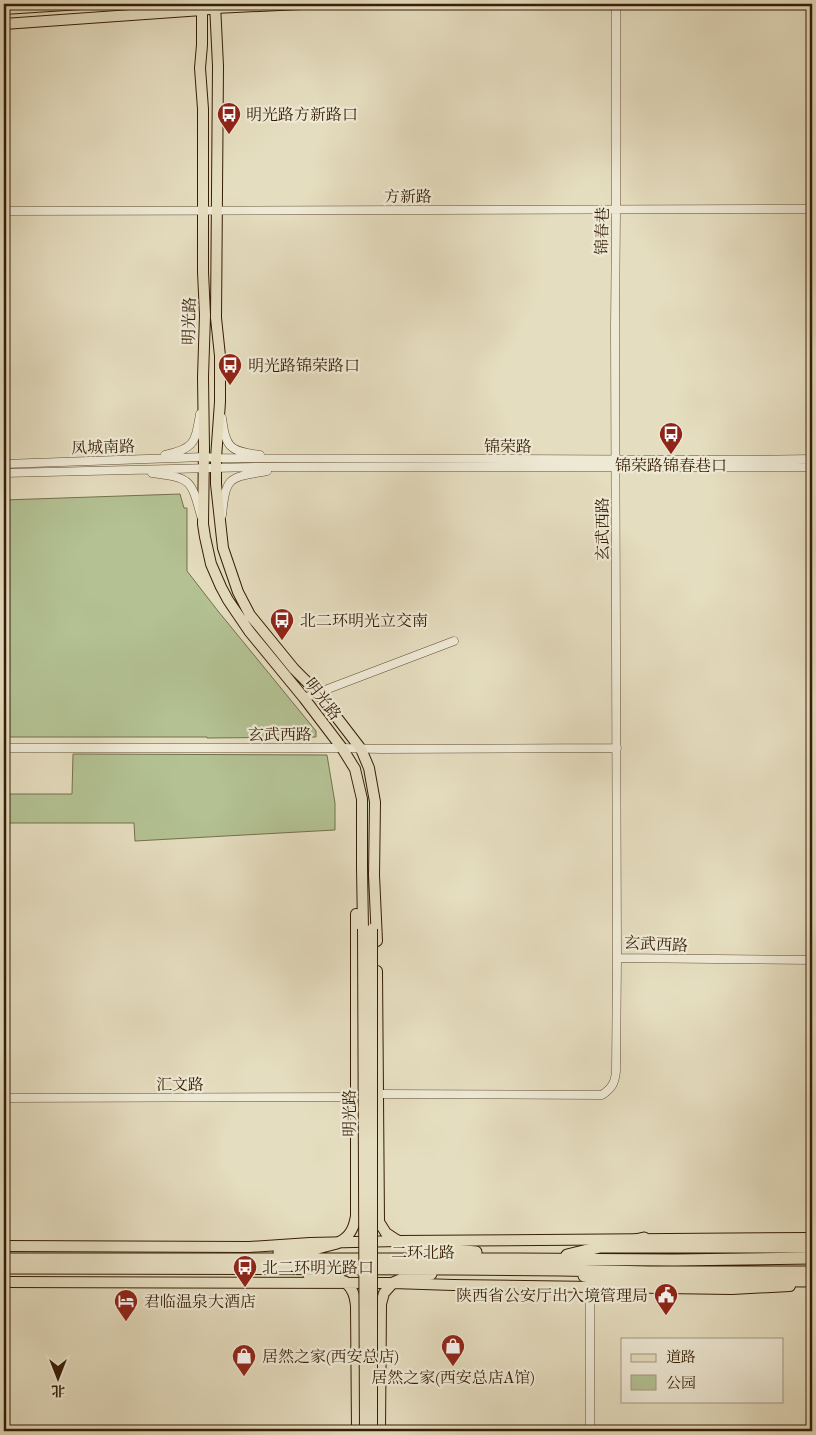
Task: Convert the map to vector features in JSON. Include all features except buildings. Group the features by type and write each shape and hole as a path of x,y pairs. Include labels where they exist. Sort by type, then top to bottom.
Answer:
{"highway":[{"path":"551,1259 644,1238"},
{"path":"398,1241 419,1247 518,1258"},
{"path":"279,1252 310,1250 337,1243"},
{"path":"600,1248 812,1247"},
{"path":"4,1254 475,1252"},
{"path":"116,1274 173,1253"},
{"path":"4,1254 28,1259"},
{"name":"二环北路","path":"4,1268 71,1268 143,1263 518,1258 674,1260 812,1258"},
{"name":"二环北路","path":"4,1259 544,1269 642,1280 812,1272"},
{"path":"71,1268 96,1274"},
{"path":"4,1274 514,1274 544,1269"},
{"path":"561,1270 589,1282 642,1280 812,1283"},
{"path":"393,1283 405,1278 432,1274"},
{"path":"309,1275 345,1282"}],"main road":[{"path":"4,9 81,4"},
{"path":"4,24 215,6 302,4"},
{"name":"明光路","path":"215,6 218,66 216,318 220,356 216,484 223,548 244,604 266,635 294,669 318,693 361,749 369,768 374,802 379,1222 386,1232 398,1241"},
{"name":"明光路","path":"202,7 200,68 205,315 202,399 204,414 203,524 207,552 221,587 249,631 342,748 355,769 362,799 362,868 368,929 372,1431"},
{"path":"337,1243 348,1237 355,1224 356,1216 356,911 362,868"},
{"name":"明光路","path":"365,1431 368,929 374,875"},
{"path":"4,1246 249,1247 310,1243 398,1241 812,1238"},
{"path":"4,1282 345,1282 453,1285 589,1282"},
{"path":"345,1282 353,1291 356,1306 357,1431"},
{"path":"380,1431 381,1304 384,1293 393,1283"}],"street":[{"name":"锦春巷","path":"616,4 614,329 616,463"},
{"name":"方新路","path":"4,212 812,208"},
{"path":"148,459 179,452 191,444 196,437 202,399"},
{"path":"220,402 224,436 232,447 246,453 289,459"},
{"name":"凤城南路","path":"4,464 148,459 204,462"},
{"name":"锦荣路","path":"216,463 289,459 812,467"},
{"name":"锦荣路","path":"204,462 285,467 812,459"},
{"name":"凤城南路","path":"4,473 126,470 204,462"},
{"name":"玄武西路","path":"616,463 617,958 812,960"},
{"path":"221,532 225,490 232,480 240,476 285,467"},
{"path":"126,470 182,478 192,486 203,524"},
{"path":"304,698 454,641"},
{"name":"玄武西路","path":"4,748 617,748"},
{"path":"378,1094 602,1095 615,1082 617,958"},
{"name":"汇文路","path":"4,1098 356,1097"},
{"path":"589,1282 590,1431"}],"green space":[{"path":"180,494 184,508 187,508 187,571 316,731 316,737 4,737 4,500"},
{"path":"73,754 327,755 335,803 335,830 135,841 134,823 4,823 4,794 72,794"}],"place":[{"name":"明光路方新路口","path":"229,135"},
{"name":"明光路锦荣路口","path":"230,386"},
{"name":"锦荣路锦春巷口","path":"671,455"},
{"name":"北二环明光立交南","path":"282,641"},
{"name":"北二环明光路口","path":"245,1288"},
{"name":"陕西省公安厅出入境管理局","path":"666,1316"},
{"name":"君临温泉大酒店","path":"126,1322"},
{"name":"居然之家(西安总店A馆)","path":"453,1367"},
{"name":"居然之家(西安总店)","path":"244,1377"}]}
